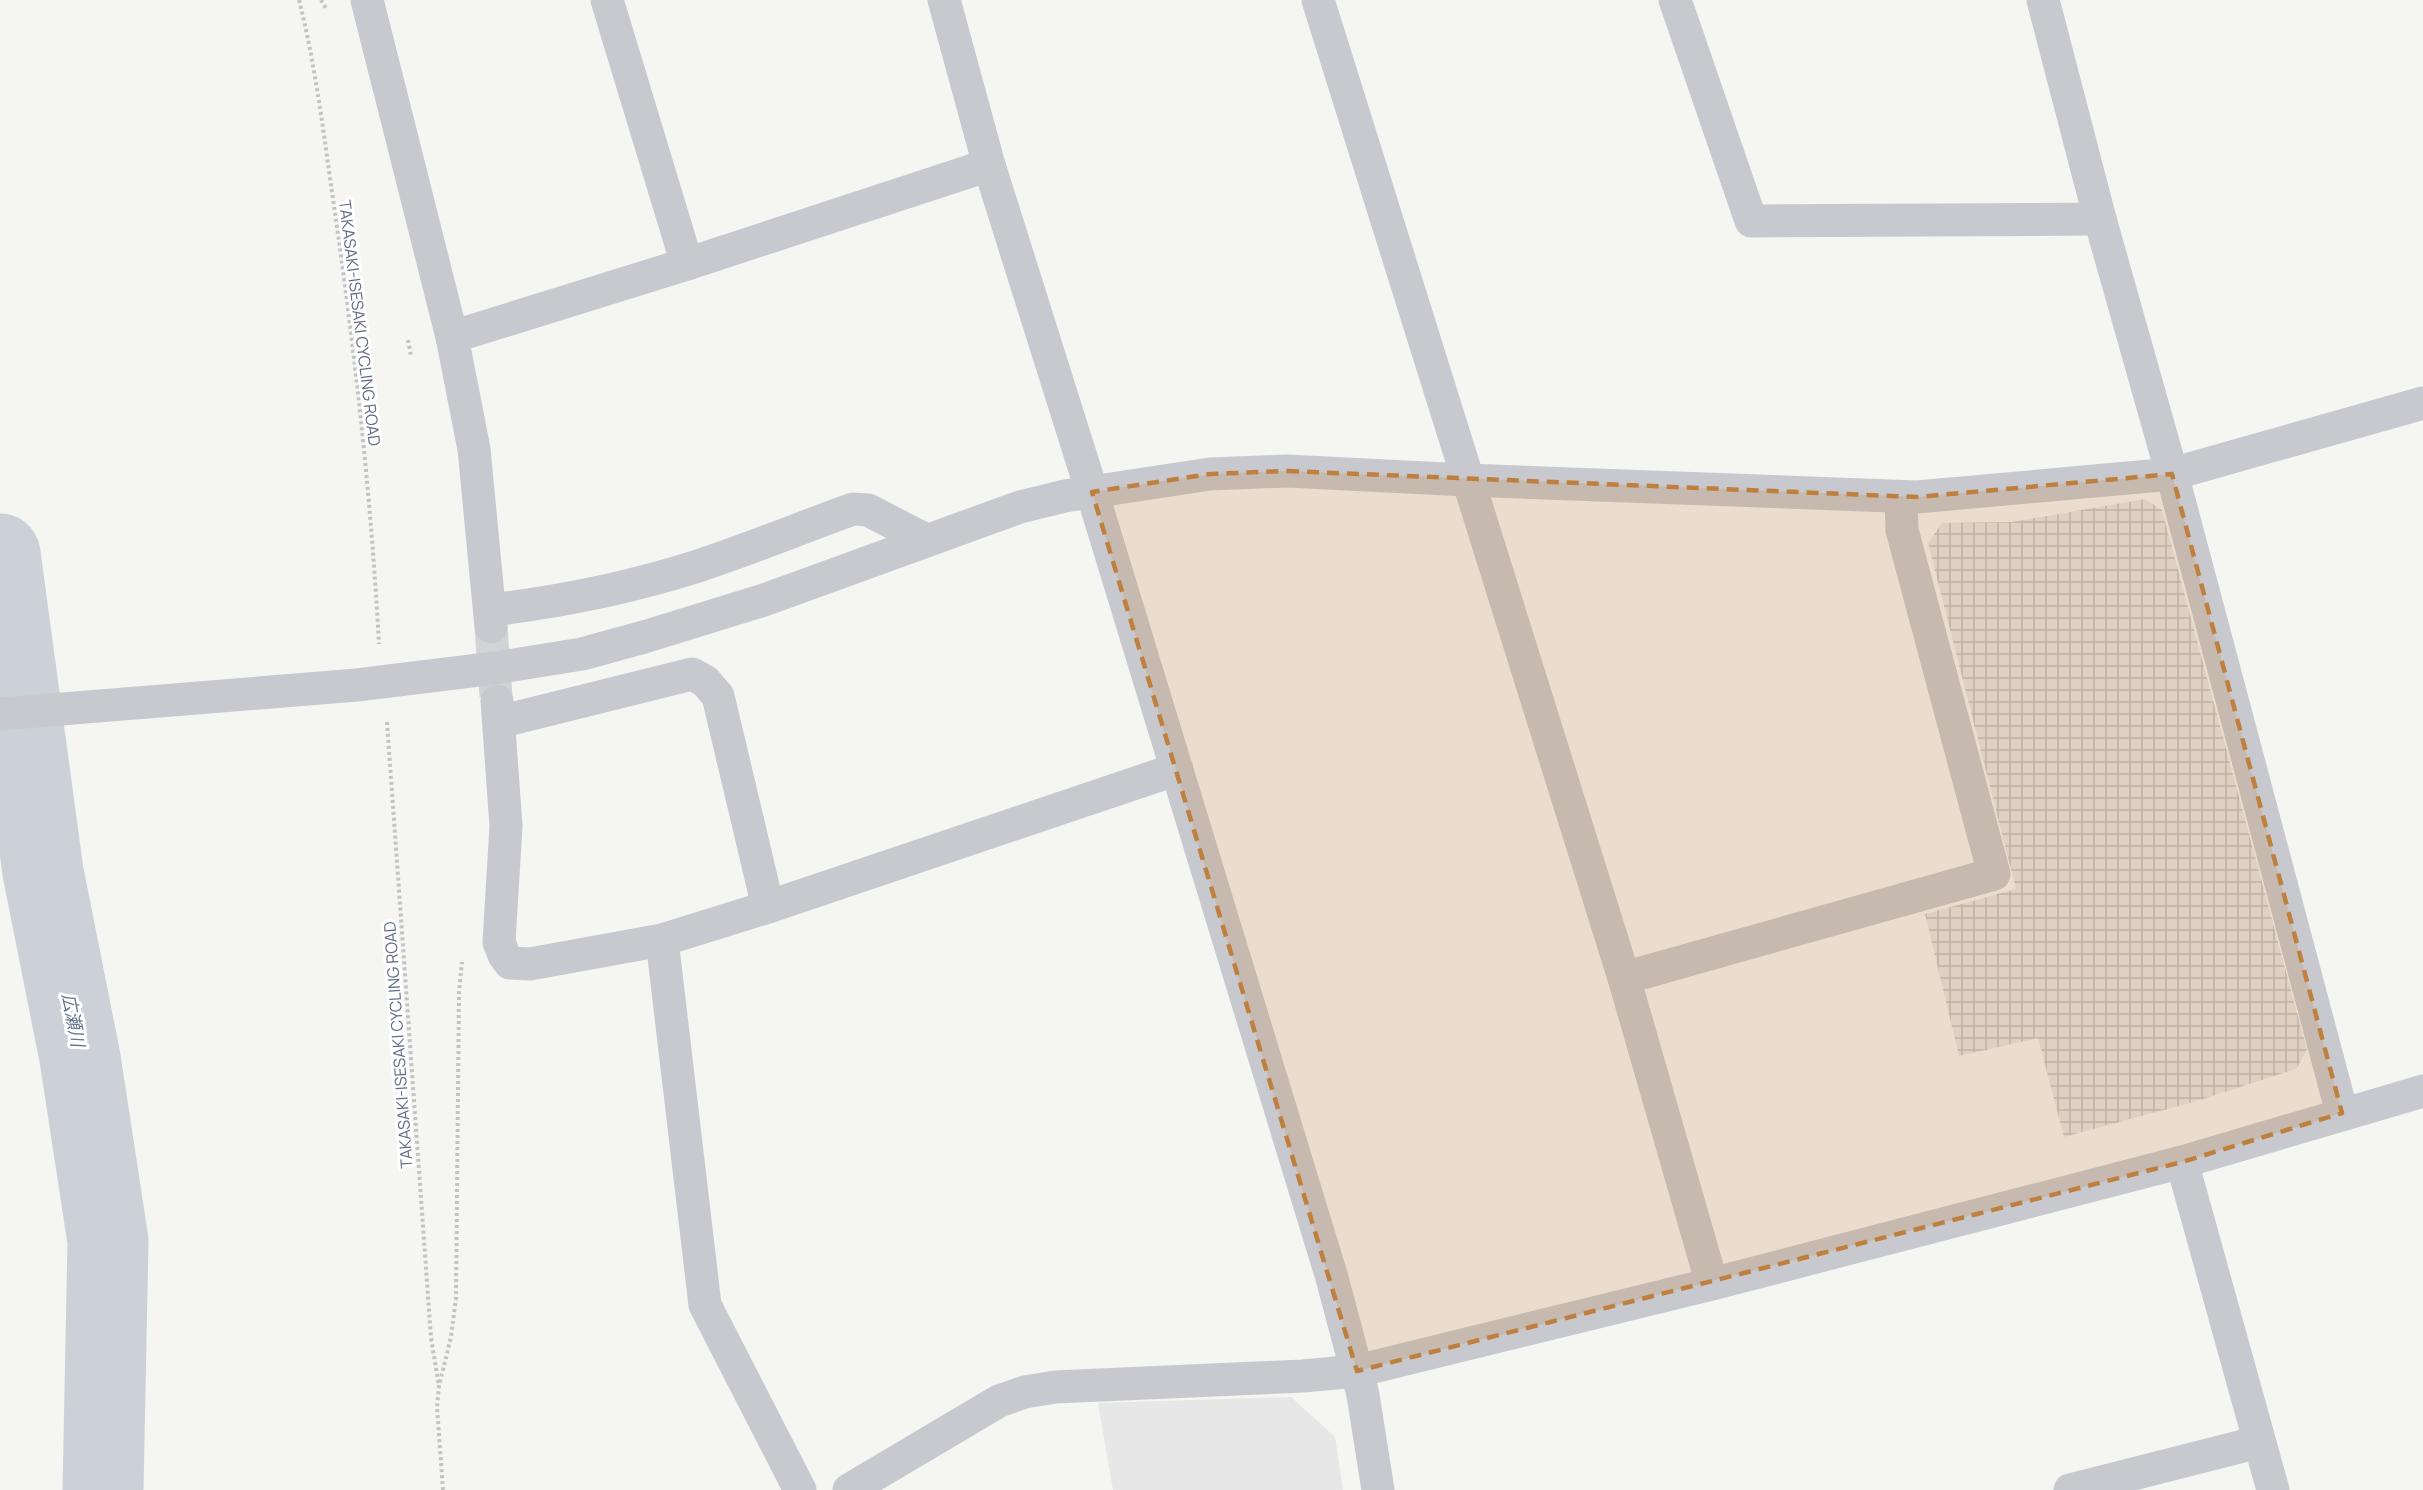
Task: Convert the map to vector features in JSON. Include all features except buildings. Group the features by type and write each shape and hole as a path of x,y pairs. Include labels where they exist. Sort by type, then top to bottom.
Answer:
{"street":[{"path":"367,0 452,337 474,449 490,618 693,567 853,509 868,510 926,540"},
{"path":"607,0 687,264"},
{"path":"944,0 988,165 1092,492 1332,1278 1365,1404 1378,1490"},
{"path":"1318,0 1624,978 1712,1284"},
{"path":"1676,0 1751,221 2100,219"},
{"path":"2043,0 2342,1113"},
{"path":"452,337 687,264 988,165"},
{"path":"0,714 357,685 495,668 582,654 764,600 1020,507 1065,496 1210,474 1287,471 1901,497 2172,474 2423,403"},
{"path":"1624,978 1994,874 1902,530 1901,497"},
{"path":"768,907 718,696 705,681 692,674 498,711 506,826 499,942 510,963 530,964 662,940 768,907 1177,769"},
{"path":"662,940 705,1305 800,1490"},
{"path":"849,1490 999,1401 1025,1392 1055,1387 1303,1376 1357,1371 1712,1284 2182,1162 2423,1091"},
{"path":"2182,1162 2272,1490"},
{"path":"2070,1490 2259,1442"}],"path":[{"name":"TAKASAKI-ISESAKI CYCLING ROAD","path":"299,0 310,44 341,255 365,455 379,652"},
{"path":"321,0 331,21"},
{"path":"407,338 412,361"},
{"name":"TAKASAKI-ISESAKI CYCLING ROAD","path":"387,713 431,1338 439,1386"},
{"name":"TAKASAKI-ISESAKI CYCLING ROAD","path":"443,1490 437,1407 456,1298 459,992 462,951"}],"highlighted area":[{"path":"1287,471 1917,497 2172,474 2342,1113 2182,1162 1357,1371 1092,492 1210,474"}],"shaded area":[{"path":"2145,499 2162,510 2307,1050 2296,1069 2197,1101 2064,1137 2038,1038 1959,1056 1925,914 2016,889 1928,543 1942,523 2012,522"},
{"path":"1291,1397 1335,1437 1343,1490 1113,1490 1098,1403"}],"waterway":[{"name":"広瀬川","path":"0,554 43,872 80,1058 108,1241 103,1490"}],"tunnel":[{"path":"491,627 496,696"}]}
